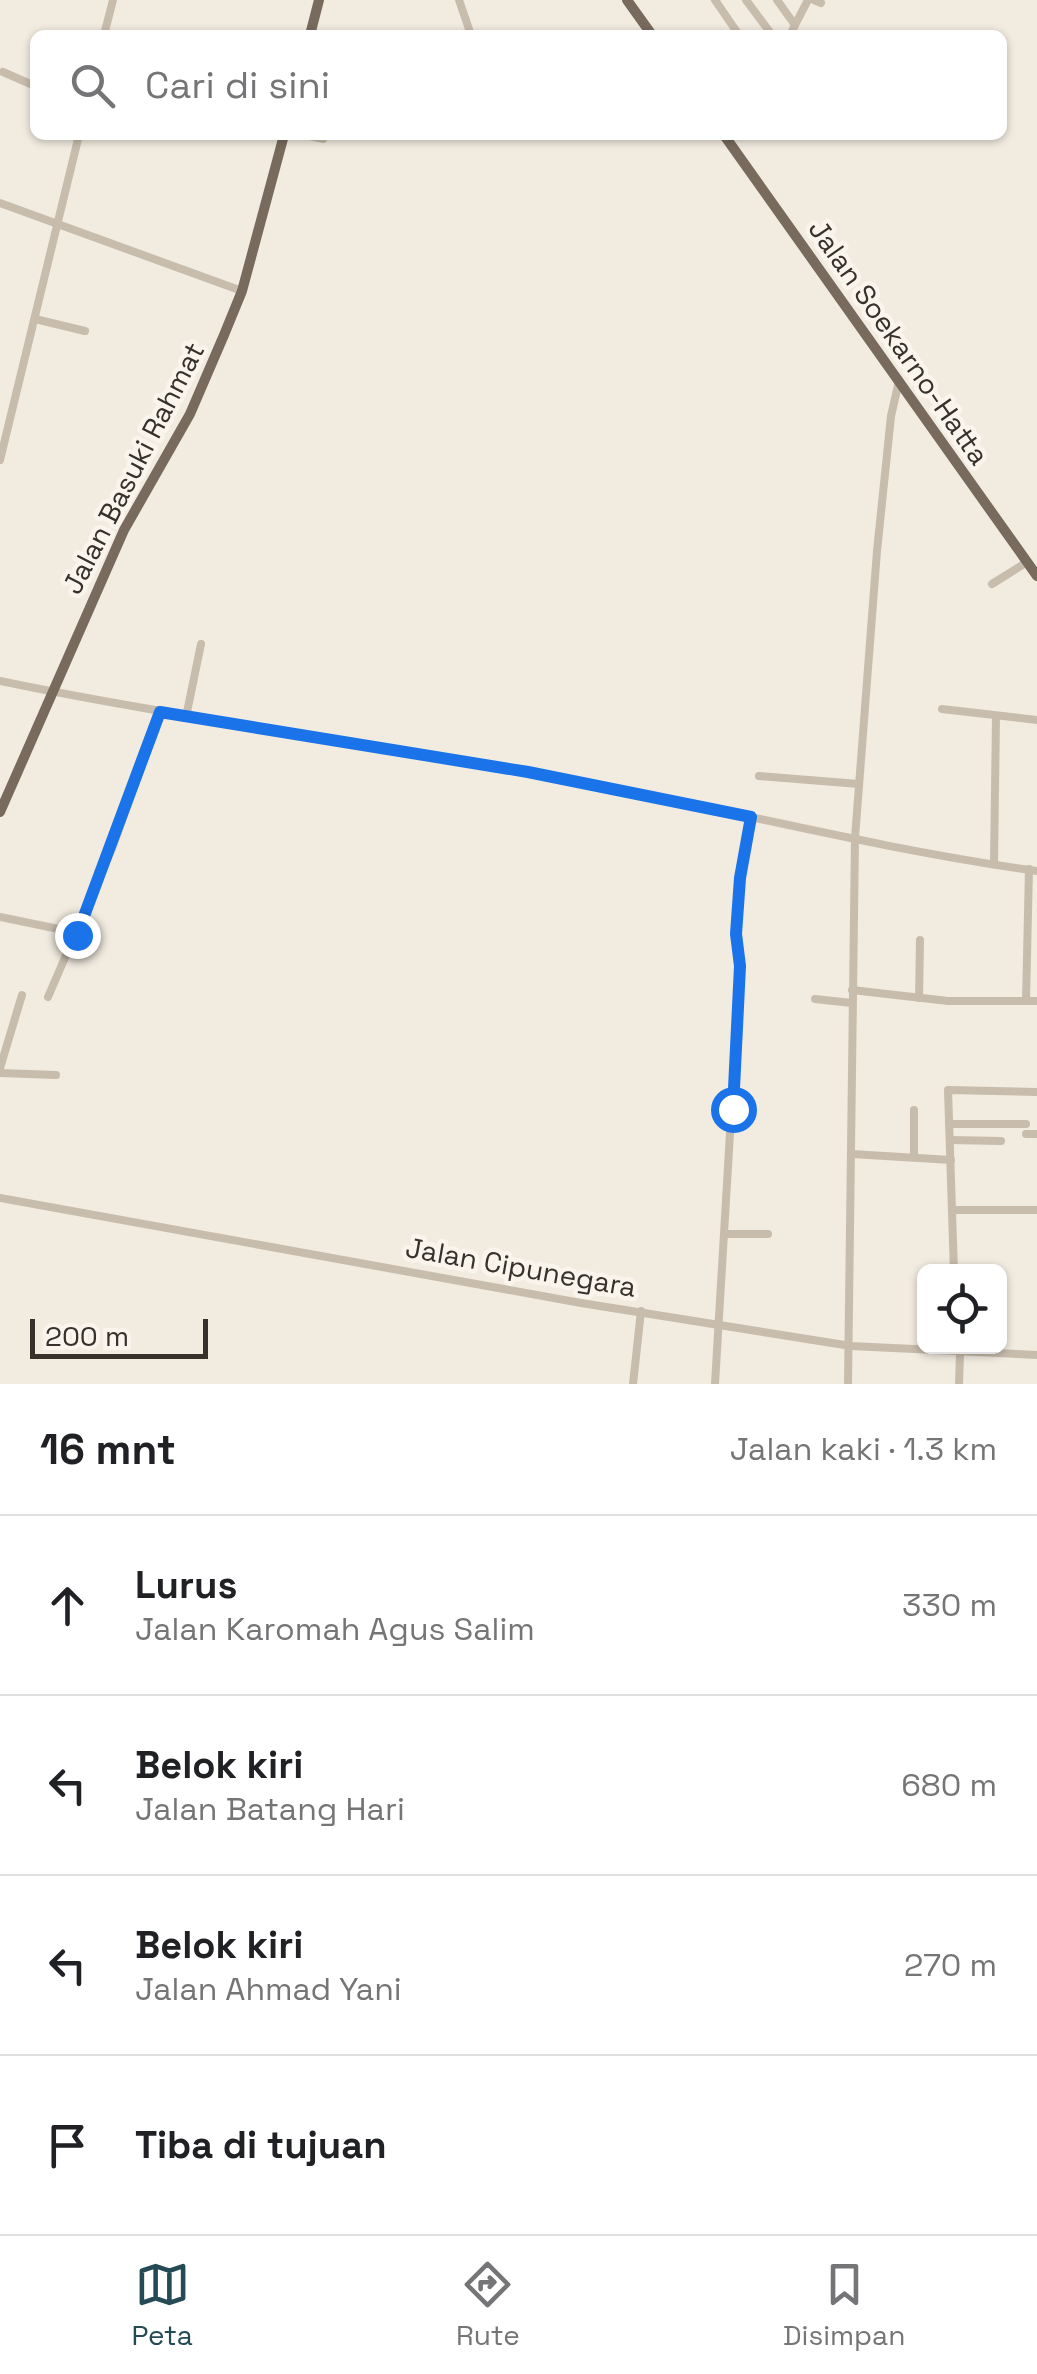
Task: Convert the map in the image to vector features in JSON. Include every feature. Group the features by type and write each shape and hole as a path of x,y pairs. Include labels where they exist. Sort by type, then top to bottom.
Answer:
{"main road":[{"path":"311,30 319,0"},
{"path":"629,0 649,30"},
{"name":"Jalan Basuki Rahmat","path":"0,812 124,530 195,404 242,291 283,140"},
{"name":"Jalan Soekarno-Hatta","path":"728,140 1037,576"}],"street":[{"path":"105,30 112,0"},
{"path":"459,0 469,30"},
{"path":"715,0 736,30"},
{"path":"746,0 768,30"},
{"path":"777,0 795,25"},
{"path":"792,30 814,1"},
{"path":"3,72 30,84"},
{"path":"0,460 78,140"},
{"path":"0,203 242,291"},
{"path":"35,320 85,331"},
{"path":"848,1384 856,838 877,551 891,416 899,381"},
{"path":"992,584 1027,562"},
{"path":"186,717 202,644"},
{"path":"0,681 186,717 528,772 1033,870 1026,1001"},
{"path":"942,708 1037,720"},
{"path":"48,997 78,933 160,712"},
{"path":"994,864 996,717"},
{"path":"760,776 859,784"},
{"path":"715,1384 740,966 736,934 740,878 751,817"},
{"path":"0,917 78,933"},
{"path":"919,998 920,940"},
{"path":"852,990 919,998 1037,1001"},
{"path":"22,995 3,1048 0,1070 56,1075"},
{"path":"815,999 852,1003"},
{"path":"954,1264 950,1087 1037,1092"},
{"path":"914,1110 914,1158"},
{"path":"949,1124 1026,1124"},
{"path":"1026,1134 1037,1134"},
{"path":"950,1140 1001,1141"},
{"path":"852,1154 951,1160"},
{"name":"Jalan Cipunegara","path":"0,1198 851,1346 917,1349"},
{"path":"954,1210 1037,1210"},
{"path":"725,1234 768,1234"},
{"path":"634,1384 641,1311"},
{"path":"956,1354 958,1384"},
{"name":"Jalan Cipunegara","path":"1007,1354 1037,1355"}],"route":[{"path":"77,935 160,712 528,772 751,817 740,878 736,934 740,966 733,1109"}]}
